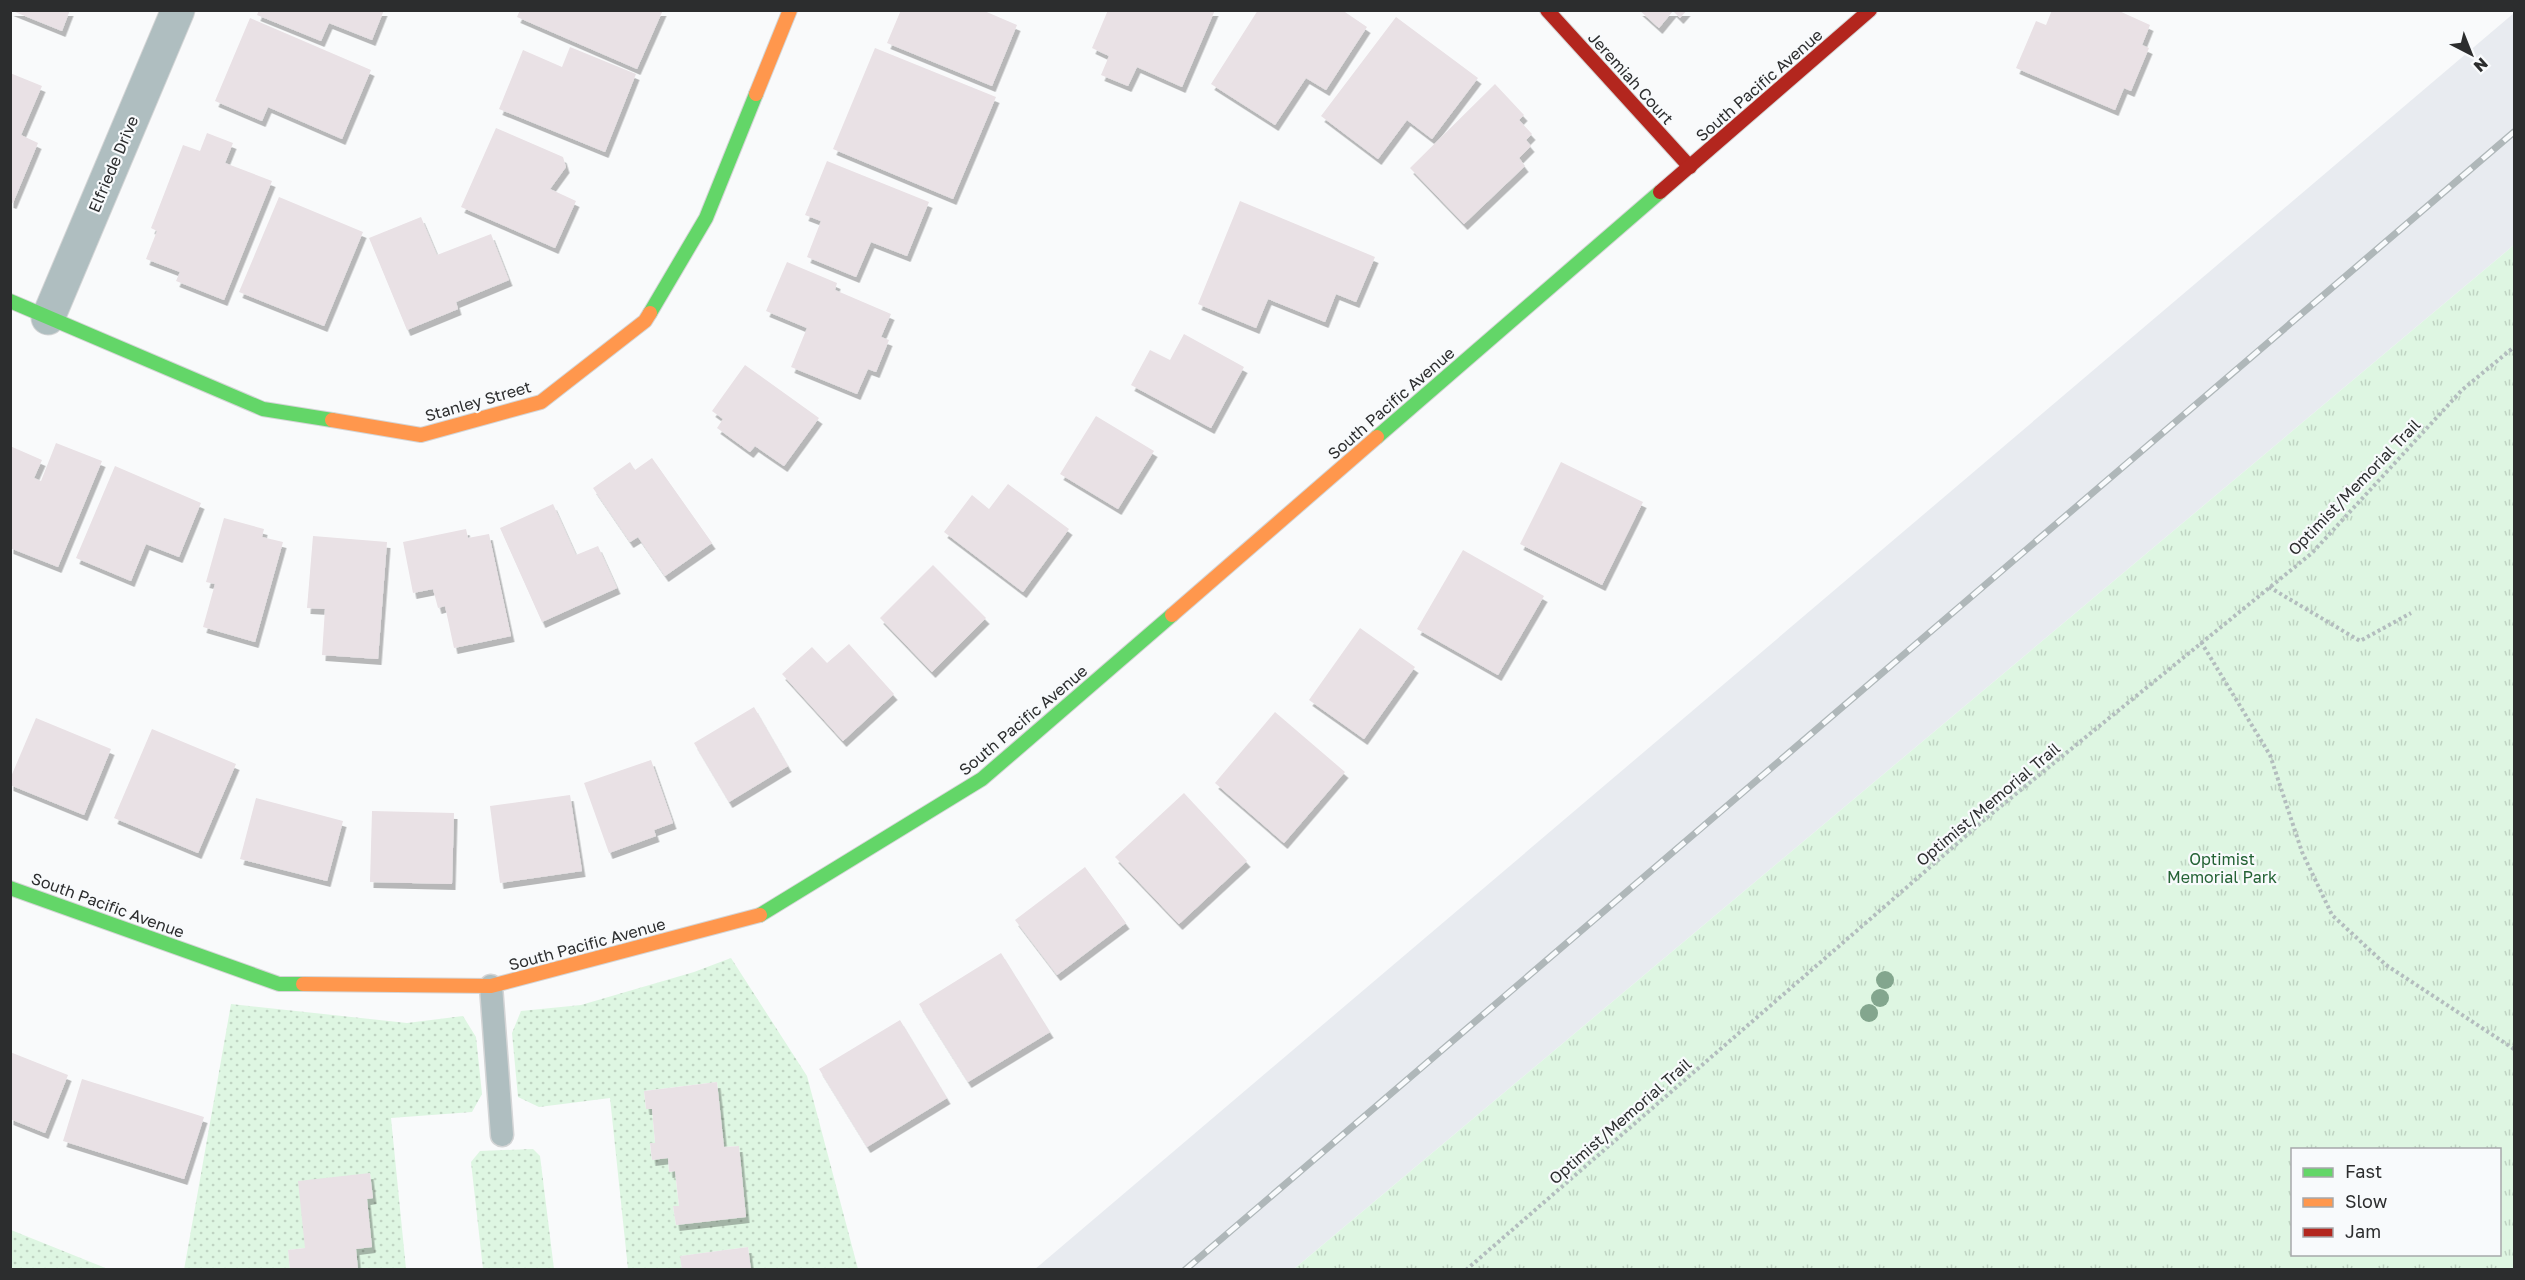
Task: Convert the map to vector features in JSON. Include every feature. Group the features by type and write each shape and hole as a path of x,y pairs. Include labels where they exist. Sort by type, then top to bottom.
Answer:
{"street":[{"name":"Elfriede Drive","path":"48,318 178,10"},
{"name":"Stanley Street","path":"10,301 263,410 421,435 541,402 645,321 706,218 790,10"},
{"name":"Jeremiah Court","path":"1547,10 1690,167"},
{"name":"South Pacific Avenue","path":"10,888 279,984 491,986 764,914 982,779 1870,10"}],"lane":[{"path":"491,986 502,1135"}],"path":[{"name":"Optimist/Memorial Trail","path":"1466,1269 1990,815 2312,553 2462,390 2514,347"},
{"path":"2269,587 2360,640 2411,614"},
{"path":"2201,642 2270,755 2302,852 2332,915 2386,965 2514,1049"}],"shaded area":[{"path":"2514,13 2514,245 1294,1269 1034,1270"}],"green space":[{"name":"Optimist Memorial Park","path":"2514,245 2514,1269 1294,1269"},
{"path":"731,958 807,1076 858,1269 751,1269 748,1247 681,1256 682,1269 628,1269 610,1098 539,1107 518,1097 512,1033 521,1011 581,1005 694,972","holes":["717,1082 724,1147 739,1146 746,1217 676,1225 673,1206 679,1206 675,1171 669,1172 668,1158 652,1160 650,1144 655,1143 652,1109 646,1109 644,1091"]},
{"path":"231,1004 407,1023 463,1016 476,1037 482,1094 472,1112 391,1118 406,1269 358,1269 356,1249 372,1247 367,1199 373,1198 370,1174 305,1248 288,1250 290,1269 184,1270"},
{"path":"533,1149 540,1156 554,1269 483,1269 471,1162 480,1151"},
{"path":"11,1230 108,1269 11,1269"}],"building":[{"path":"10,10 70,10 62,31"},
{"path":"259,10 384,10 372,40 329,23 321,41 257,15"},
{"path":"520,10 663,10 637,69 517,17"},
{"path":"901,10 982,10 1017,25 992,86 887,43"},
{"path":"1108,10 1215,10 1182,87 1137,67 1128,86 1101,75 1109,56 1092,48"},
{"path":"1258,10 1342,10 1367,27 1326,90 1306,78 1275,125 1211,84"},
{"path":"1639,10 1687,10 1680,18 1673,11 1659,28"},
{"path":"2052,10 2117,10 2150,25 2142,45 2149,48 2131,91 2124,88 2115,110 2016,68 2036,21 2046,25"},
{"path":"1396,17 1478,78 1432,139 1407,120 1378,159 1321,116"},
{"path":"250,18 371,70 342,139 268,107 262,121 215,101"},
{"path":"570,47 636,74 605,152 499,109 523,50 562,67"},
{"path":"875,48 996,97 953,199 833,149"},
{"path":"10,73 42,86 21,135 38,143 13,203 10,202"},
{"path":"1495,84 1524,115 1519,120 1532,134 1526,140 1531,146 1519,158 1525,166 1464,224 1410,168"},
{"path":"496,128 563,157 566,167 550,189 576,201 555,248 461,207"},
{"path":"207,133 233,143 225,163 272,181 224,300 176,281 180,272 146,259 157,231 151,228 183,145 200,151"},
{"path":"827,161 929,202 907,256 871,242 856,277 807,257 821,221 805,215"},
{"path":"279,197 363,232 324,326 239,292"},
{"path":"1240,201 1375,257 1356,302 1336,294 1325,322 1268,299 1256,328 1198,304"},
{"path":"421,217 437,255 491,234 509,280 456,302 458,309 407,330 369,238"},
{"path":"787,262 837,283 835,290 891,314 881,337 889,340 876,372 868,369 857,394 791,367 807,328 766,311"},
{"path":"1184,334 1244,367 1211,428 1131,385 1150,350 1170,360"},
{"path":"745,365 819,418 784,466 755,446 750,452 717,428 723,419 712,411"},
{"path":"1096,416 1154,451 1118,509 1060,474"},
{"path":"56,443 102,461 58,567 10,548 10,446 42,460 34,478 41,481"},
{"path":"652,458 712,543 665,576 638,537 630,542 593,488 630,462 635,470"},
{"path":"1561,462 1643,502 1602,585 1520,544"},
{"path":"115,466 201,503 179,557 146,544 131,581 76,558"},
{"path":"1008,484 1069,529 1023,592 944,532 972,495 989,509"},
{"path":"553,504 576,555 598,546 617,588 542,622 500,528"},
{"path":"224,518 264,529 262,537 283,542 255,642 203,627 215,584 206,582"},
{"path":"466,529 468,538 489,534 511,636 454,648 445,606 438,608 433,589 413,593 403,542"},
{"path":"313,536 387,542 378,659 322,655 325,609 307,608"},
{"path":"1463,550 1544,596 1498,675 1417,629"},
{"path":"933,565 986,618 932,672 880,618"},
{"path":"1360,628 1415,667 1364,739 1309,700"},
{"path":"849,644 894,694 843,741 782,674 812,647 827,663"},
{"path":"754,707 788,766 729,802 694,743"},
{"path":"1275,712 1345,772 1284,843 1215,783"},
{"path":"36,718 111,749 84,815 10,785 10,779"},
{"path":"152,729 236,764 198,853 114,818"},
{"path":"651,760 673,823 654,830 656,836 609,853 584,783"},
{"path":"1184,793 1247,861 1179,924 1115,857"},
{"path":"570,795 582,871 500,883 490,806"},
{"path":"256,798 343,821 327,881 240,859"},
{"path":"372,811 454,813 452,884 370,882"},
{"path":"1085,867 1126,923 1057,975 1015,920"},
{"path":"1001,953 1050,1032 968,1082 919,1004"},
{"path":"900,1020 947,1098 867,1147 819,1069"},
{"path":"10,1052 68,1075 45,1133 10,1119"},
{"path":"82,1079 204,1117 184,1179 63,1141"},
{"path":"717,1082 724,1147 739,1146 746,1217 676,1225 673,1206 679,1206 675,1171 669,1172 668,1158 652,1160 650,1143 655,1143 652,1109 646,1109 644,1091"},
{"path":"370,1173 373,1198 367,1199 372,1247 356,1249 358,1270 290,1270 288,1250 305,1248 298,1181"},
{"path":"748,1247 751,1270 682,1270 680,1256"}],"railway":[{"path":"1185,1270 2514,132"}],"traffic: fast":[{"path":"650,313 706,218 756,94"},
{"path":"1377,437 1660,192"},
{"path":"10,301 263,409 332,420"},
{"path":"760,915 982,779 1172,615"},
{"path":"10,888 279,984 303,984"}],"traffic: slow":[{"path":"756,94 790,10"},
{"path":"332,420 421,435 541,402 645,321 650,313"},
{"path":"1172,615 1377,437"},
{"path":"303,984 491,986 760,915"}],"traffic: jam":[{"path":"1547,10 1690,167"},
{"path":"1660,192 1870,10"}]}
